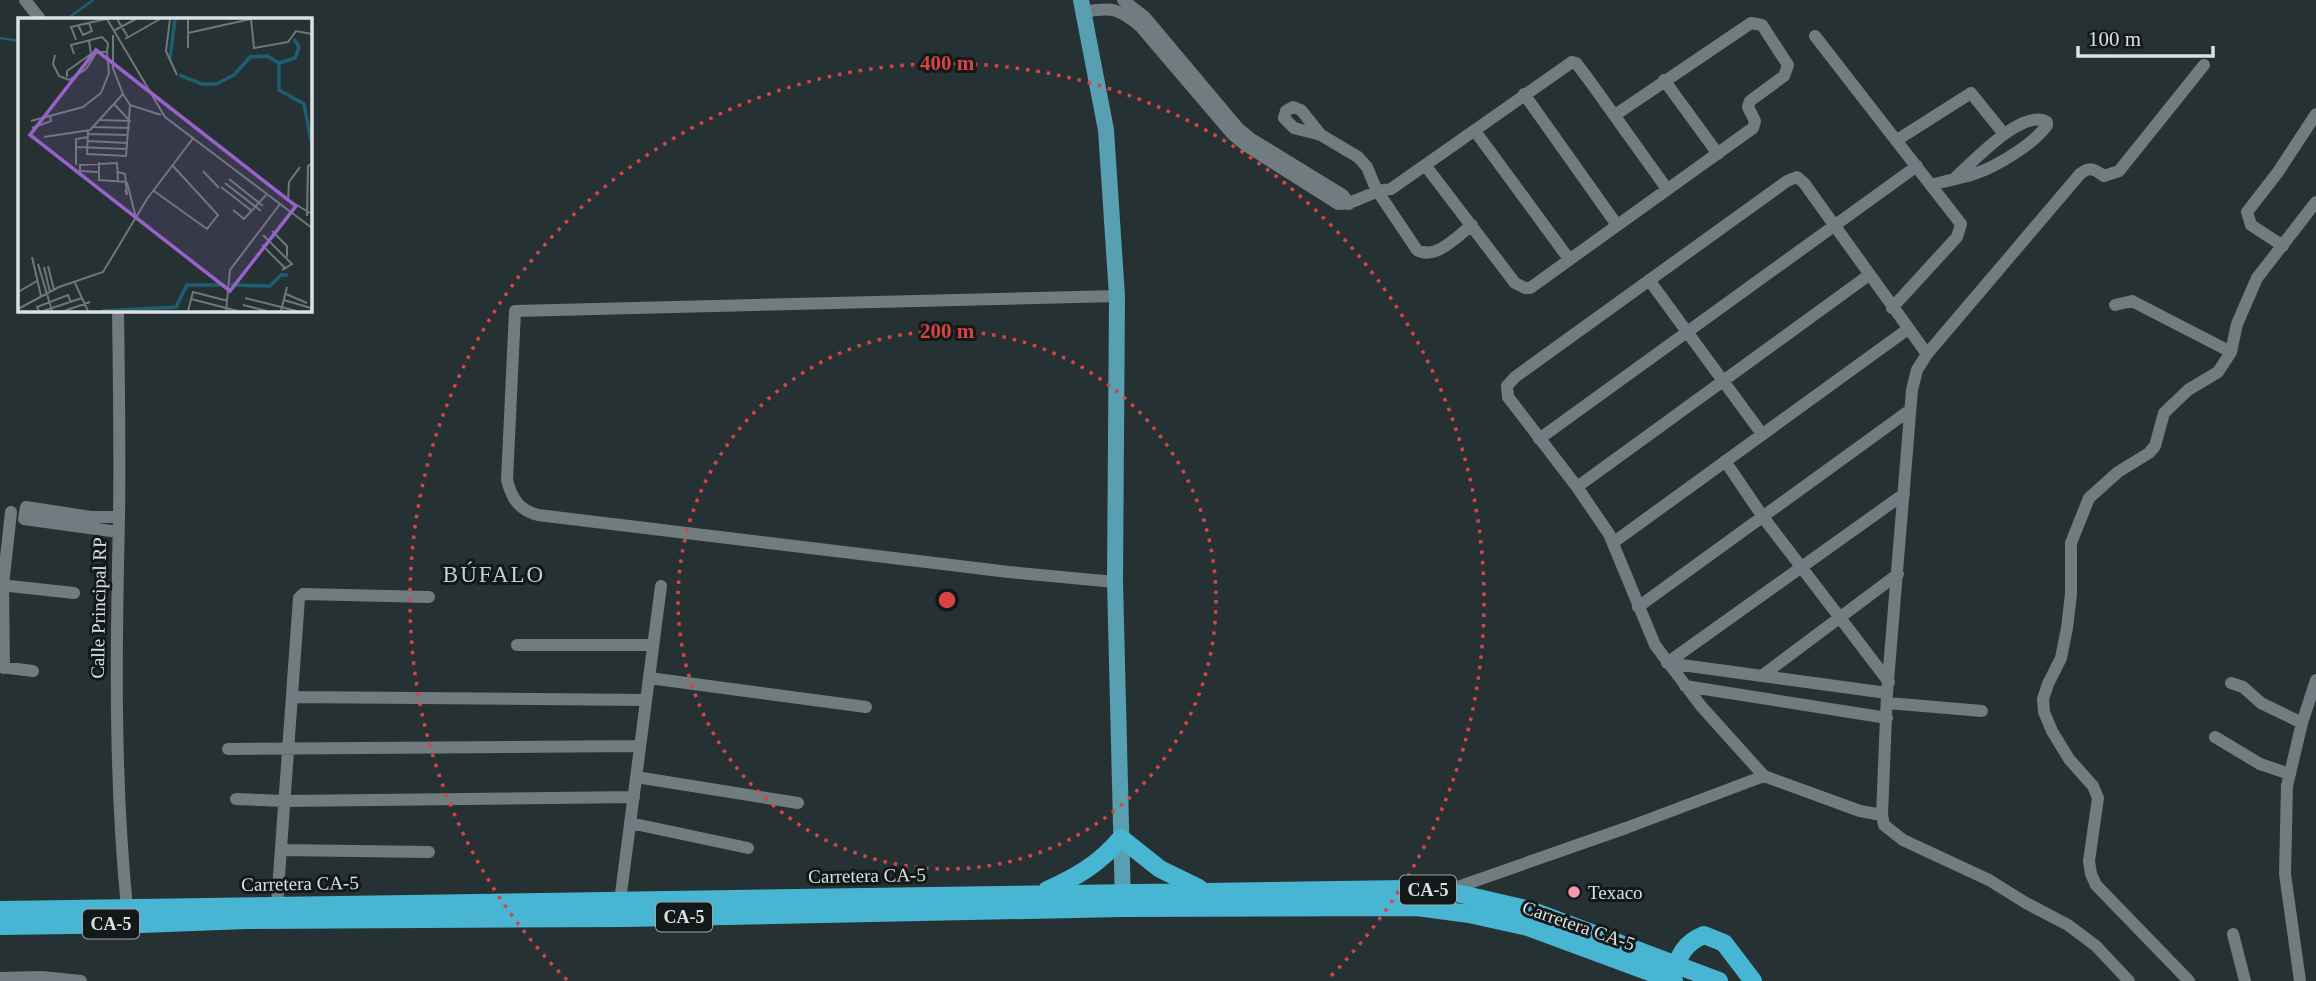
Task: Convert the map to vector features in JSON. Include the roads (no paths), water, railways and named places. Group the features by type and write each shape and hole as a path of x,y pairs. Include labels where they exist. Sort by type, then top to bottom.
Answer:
{"highway":[{"path":"1039,894 1083,873 1105,857 1121,838 1160,869 1209,891"},
{"name":"Carretera CA-5","path":"0,926 246,920 763,916 1122,900 1209,891 1405,889 1448,891 1530,910 1674,975"},
{"name":"Carretera CA-5","path":"0,910 1039,894 1122,900 1417,907 1469,914 1528,927 1674,975 1719,981"},
{"path":"246,920 349,911 354,903"},
{"path":"0,933 35,933 54,925"},
{"path":"1674,975 1687,944 1704,935 1724,943 1753,981"}],"main road":[{"path":"1083,6 1107,130 1117,296 1115,582 1122,900"}],"street":[{"path":"25,0 39,18"},
{"path":"1123,0 1145,17 1240,129 1250,138 1343,195 1349,204"},
{"path":"1083,6 1112,8 1125,13 1140,26 1233,135 1338,204 1349,204 1376,189 1391,189 1572,62 1581,69 1667,189"},
{"path":"1425,165 1520,287 1530,288 1753,128 1755,121 1748,107 1750,101 1787,70 1786,59 1762,25 1755,22 1746,25 1615,115"},
{"path":"1815,36 1959,219 1960,234 1892,308"},
{"path":"2129,981 2096,946 2068,925 1989,880 1903,840 1884,825 1882,816 1886,718 1910,410 1917,370 1927,354 2080,174 2091,168 2104,176 2119,171 2204,65"},
{"path":"1664,80 1718,154"},
{"path":"1898,140 1971,93 2004,134"},
{"path":"1524,94 1617,225"},
{"path":"2283,246 2251,225 2247,212 2278,172 2316,114"},
{"path":"1932,186 1956,177 1972,175 2011,155 2039,135 2047,125 2044,120 2021,123 2004,134 1956,177"},
{"path":"1475,131 1569,259"},
{"path":"1321,135 1358,157 1367,167 1376,189 1417,250 1422,253 1438,251 1472,225"},
{"path":"1539,439 1917,166"},
{"path":"1882,816 1860,811 1764,776 1685,686 1655,646 1614,542 1577,487 1508,397 1507,386 1515,377 1792,178 1801,180 1927,354"},
{"path":"2189,981 2096,885 2091,874 2090,860 2098,798 2093,786 2069,759 2052,731 2044,712 2043,699 2061,658 2071,594 2071,543 2089,498 2118,472 2149,453 2155,446 2164,413 2188,390 2218,372 2231,352 2237,324 2257,278 2316,202"},
{"path":"1577,487 1869,275"},
{"path":"1649,280 1762,434"},
{"path":"1115,582 1009,572 538,515 526,512 517,504 507,480 515,311 1117,296"},
{"path":"2115,305 2132,301 2231,352"},
{"name":"Calle Principal RP","path":"118,312 116,687 121,851 127,907"},
{"path":"1614,542 1908,329"},
{"path":"1638,607 1910,410"},
{"path":"1725,461 1763,517 1839,618 1888,693"},
{"path":"1667,663 1904,494"},
{"path":"33,671 2,668 1,585 5,511 119,517"},
{"path":"25,513 118,532"},
{"path":"1763,675 1898,574"},
{"path":"1,585 74,593"},
{"path":"620,901 661,586"},
{"path":"277,904 301,595 429,597"},
{"path":"517,645 653,645"},
{"path":"1667,663 1888,693 1982,711"},
{"path":"649,678 866,707"},
{"path":"2300,981 2302,977 2285,874 2287,786 2302,723 2316,680"},
{"path":"2231,683 2243,687 2261,703 2302,723"},
{"path":"1685,686 1886,718"},
{"path":"292,697 646,700"},
{"path":"2215,737 2260,764 2290,774"},
{"path":"228,749 640,746"},
{"path":"1448,891 1764,776"},
{"path":"636,777 798,803"},
{"path":"236,799 284,801 634,797"},
{"path":"630,823 748,848"},
{"path":"281,850 429,852"},
{"path":"2233,934 2245,981"},
{"path":"0,978 42,977 81,981"}],"waterway":[{"path":"68,18 93,0"},
{"path":"0,38 18,41"}],"place":[{"name":"Texaco","path":"1574,892"}],"district":[{"name":"BÚFALO","path":"494,574"}]}
